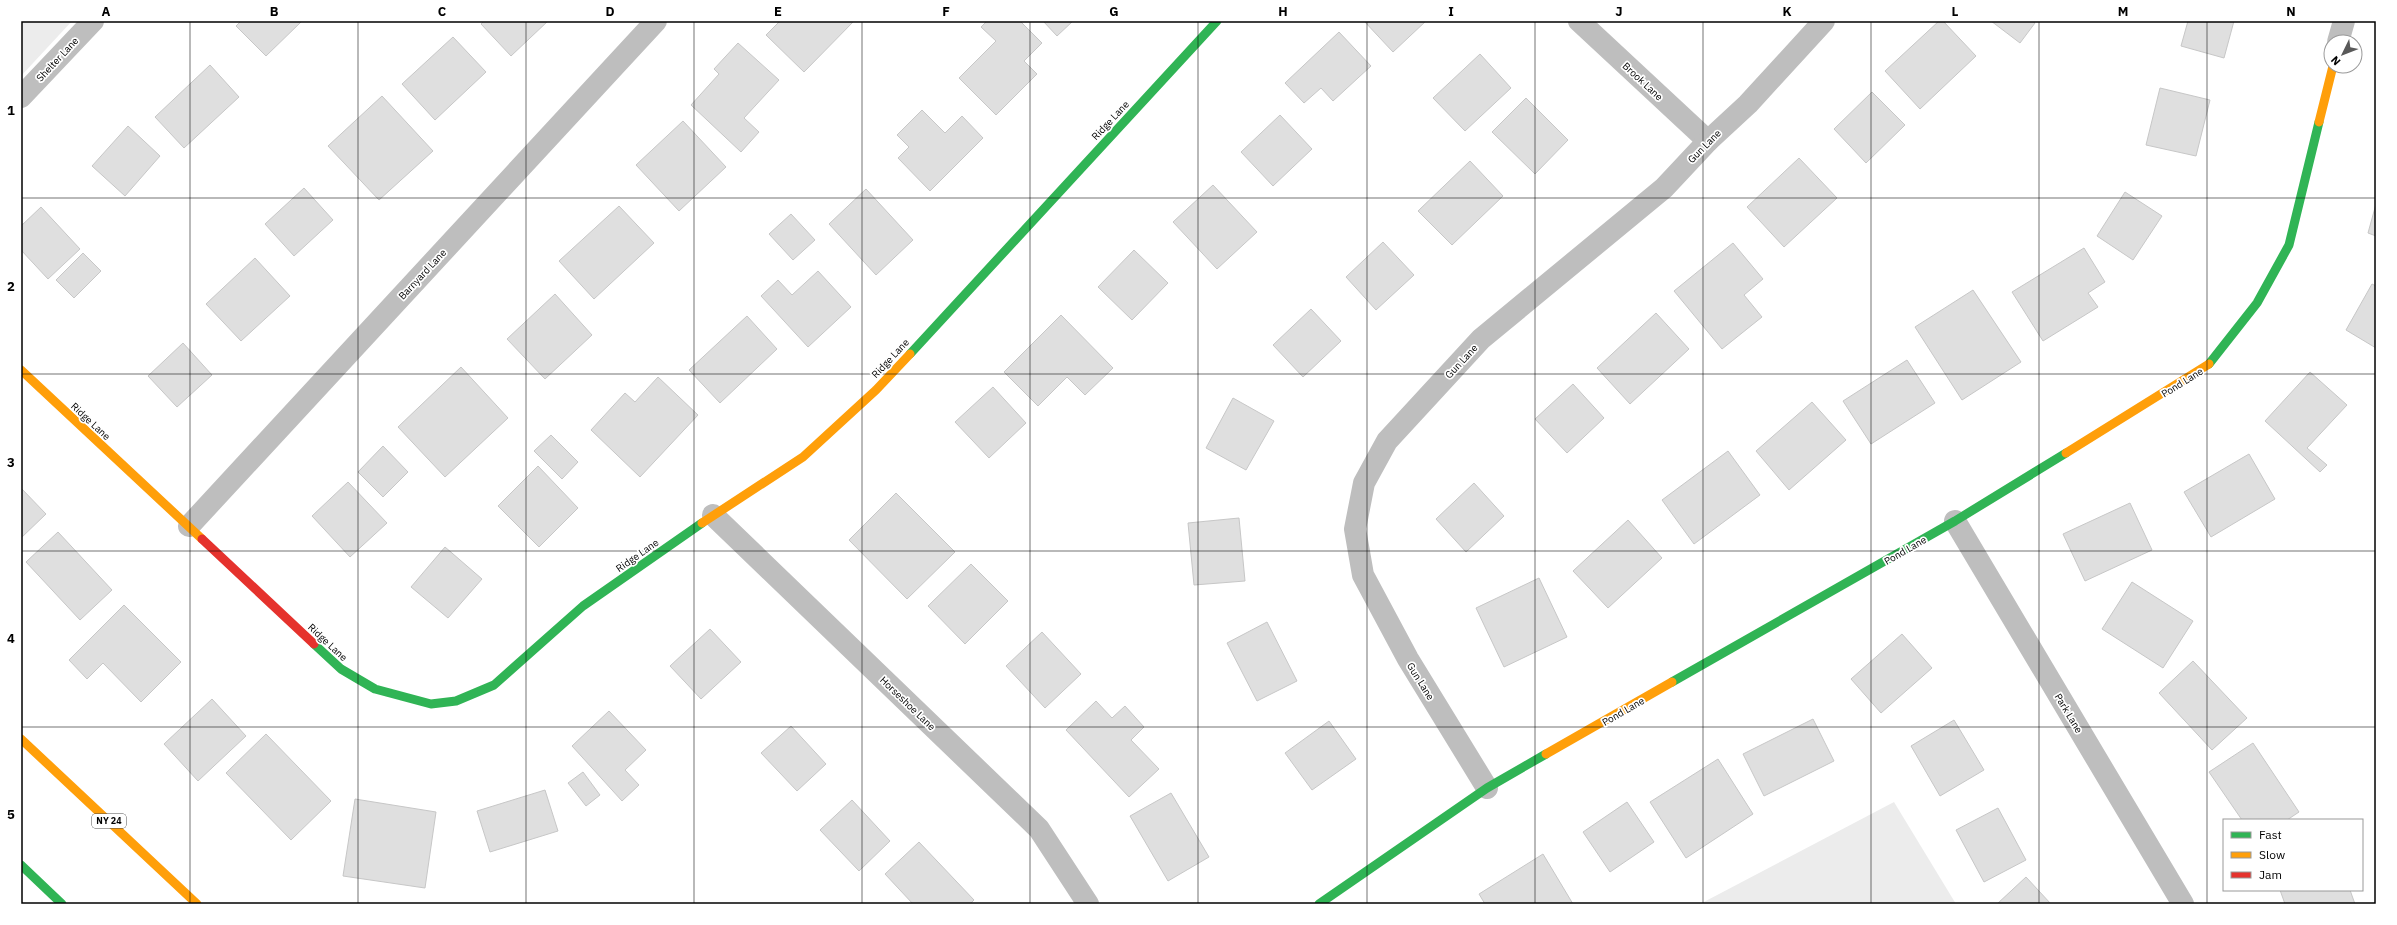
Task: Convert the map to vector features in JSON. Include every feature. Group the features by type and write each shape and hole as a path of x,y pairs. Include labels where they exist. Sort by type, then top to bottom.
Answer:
{"street":[{"name":"Shelter Lane","path":"21,97 93,21"},
{"name":"Barnyard Lane","path":"188,526 656,21"},
{"name":"Ridge Lane","path":"21,370 341,669 375,689 431,704 456,701 494,684 583,606 713,515 803,457 876,390 1217,21"},
{"name":"Brook Lane","path":"1579,21 1708,141"},
{"name":"Gun Lane","path":"1487,788 1408,659 1363,575 1355,529 1364,483 1387,441 1482,339 1664,188 1708,141 1748,104 1824,21"},
{"path":"2340,34 2344,21"},
{"name":"Pond Lane","path":"1319,904 1487,788 1955,521 2207,367 2257,303 2289,245 2331,74"},
{"name":"Horseshoe Lane","path":"713,515 1039,829 1088,904"},
{"name":"Park Lane","path":"1955,521 2183,904"},
{"name":"NY 24","path":"21,739 197,904"},
{"path":"21,865 62,904"}],"shaded area":[{"path":"21,21 72,21 21,76"},
{"path":"1894,802 1956,904 1700,904"}],"building":[{"path":"241,21 301,22 266,56 236,26"},
{"path":"484,21 548,21 511,56 481,24"},
{"path":"780,21 854,21 804,72 766,35"},
{"path":"987,21 1020,21 1042,43 1024,61 1037,74 996,115 959,78 996,41 981,27"},
{"path":"1043,21 1073,21 1057,36"},
{"path":"1364,21 1426,21 1393,52"},
{"path":"1939,21 1943,21 1976,56 1920,109 1885,71"},
{"path":"1991,21 2032,21 2035,23 2020,43"},
{"path":"2188,21 2234,21 2224,58 2181,46"},
{"path":"1339,32 1371,66 1333,101 1321,88 1304,103 1285,83"},
{"path":"453,37 486,72 435,120 402,84"},
{"path":"738,43 779,80 744,118 759,132 741,152 691,105 719,74 714,69"},
{"path":"1480,54 1511,88 1465,131 1433,98"},
{"path":"210,65 239,97 184,148 155,117"},
{"path":"2160,88 2210,100 2196,156 2146,145"},
{"path":"1872,92 1905,125 1866,163 1834,129"},
{"path":"382,96 433,151 379,200 328,146"},
{"path":"1526,98 1568,140 1535,174 1492,132"},
{"path":"922,110 945,133 962,116 983,138 930,191 898,158 909,147 897,135"},
{"path":"1280,115 1312,149 1273,186 1241,152"},
{"path":"683,121 726,167 679,211 636,165"},
{"path":"128,126 160,156 125,196 92,166"},
{"path":"1799,158 1837,198 1784,247 1747,207"},
{"path":"1470,161 1503,196 1452,245 1418,211"},
{"path":"1213,185 1257,232 1217,269 1173,222"},
{"path":"304,188 333,220 294,256 265,224"},
{"path":"866,189 913,240 876,275 829,224"},
{"path":"2125,192 2162,216 2133,260 2097,236"},
{"path":"2376,204 2376,236 2368,233"},
{"path":"619,206 654,243 594,299 559,261"},
{"path":"41,207 80,249 48,279 21,250 21,226"},
{"path":"791,214 815,240 793,260 769,234"},
{"path":"1383,242 1414,275 1376,310 1346,277"},
{"path":"1733,243 1763,279 1744,295 1762,317 1722,349 1674,291"},
{"path":"2084,248 2105,282 2088,293 2098,307 2043,341 2012,292"},
{"path":"1134,250 1168,283 1132,320 1098,287"},
{"path":"83,253 101,271 74,298 56,280"},
{"path":"255,258 290,296 241,341 206,304"},
{"path":"818,271 851,307 808,347 761,296 778,280 792,295"},
{"path":"2372,284 2376,286 2376,348 2346,330"},
{"path":"1973,290 2021,362 1962,400 1915,327"},
{"path":"555,294 592,335 545,379 507,339"},
{"path":"1311,309 1341,341 1303,377 1273,345"},
{"path":"1656,313 1689,349 1630,404 1597,368"},
{"path":"1061,315 1113,368 1085,395 1067,377 1038,406 1004,372"},
{"path":"747,316 777,349 720,403 689,370"},
{"path":"183,343 212,375 177,407 148,376"},
{"path":"1907,360 1935,403 1871,444 1843,401"},
{"path":"461,367 508,418 445,477 398,427"},
{"path":"2310,372 2347,405 2307,448 2327,465 2320,472 2265,421"},
{"path":"658,377 698,415 640,477 591,430 625,393 635,402"},
{"path":"1573,384 1604,418 1567,453 1535,419"},
{"path":"993,387 1026,423 989,458 955,422"},
{"path":"1233,398 1274,421 1246,470 1206,448"},
{"path":"1812,402 1846,440 1789,490 1756,451"},
{"path":"551,435 578,462 562,479 534,451"},
{"path":"383,446 408,472 383,497 358,472"},
{"path":"1728,451 1760,495 1694,544 1662,500"},
{"path":"2249,454 2275,499 2211,537 2184,492"},
{"path":"538,466 578,508 539,547 498,506"},
{"path":"348,482 387,523 350,557 312,516"},
{"path":"1474,483 1504,516 1466,552 1436,519"},
{"path":"21,488 46,514 21,538"},
{"path":"896,493 955,552 907,599 849,540"},
{"path":"2130,503 2152,550 2085,581 2063,534"},
{"path":"1239,518 1245,581 1194,585 1188,523"},
{"path":"1628,520 1662,558 1608,608 1573,571"},
{"path":"58,532 112,590 80,620 26,562"},
{"path":"445,547 482,579 448,618 411,587"},
{"path":"971,564 1008,601 965,644 928,606"},
{"path":"1539,578 1567,637 1504,667 1476,608"},
{"path":"2132,582 2193,621 2163,668 2102,629"},
{"path":"124,605 181,662 141,702 103,663 87,679 69,660"},
{"path":"1267,622 1297,681 1257,701 1227,643"},
{"path":"710,629 741,662 701,699 670,666"},
{"path":"1042,632 1081,674 1045,708 1006,666"},
{"path":"1902,634 1932,668 1881,713 1851,679"},
{"path":"2193,661 2247,718 2212,750 2159,693"},
{"path":"212,699 246,736 198,781 164,744"},
{"path":"1096,701 1112,718 1125,706 1144,727 1131,740 1159,769 1129,797 1066,730"},
{"path":"609,711 646,750 625,770 639,785 622,801 572,746"},
{"path":"1813,719 1834,761 1764,796 1743,754"},
{"path":"1954,720 1984,770 1940,796 1911,746"},
{"path":"1329,721 1356,759 1312,790 1285,753"},
{"path":"791,726 826,764 797,791 761,753"},
{"path":"266,734 331,801 291,840 226,773"},
{"path":"2253,743 2299,812 2288,819 2241,819 2209,772"},
{"path":"1718,759 1753,814 1686,858 1650,802"},
{"path":"583,772 600,795 586,806 568,783"},
{"path":"545,790 558,831 490,852 477,811"},
{"path":"1171,793 1209,857 1168,881 1130,816"},
{"path":"355,799 436,812 425,888 343,876"},
{"path":"852,800 890,841 859,871 820,830"},
{"path":"1627,802 1654,842 1610,872 1583,832"},
{"path":"1998,808 2026,860 1984,882 1956,830"},
{"path":"919,842 974,900 970,904 913,904 885,874"},
{"path":"1543,854 1573,904 1485,904 1479,894"},
{"path":"2026,877 2051,904 1997,904"},
{"path":"2280,891 2350,891 2355,904 2285,904"}],"traffic: fast":[{"path":"910,354 1217,21"},
{"path":"2209,364 2257,303 2289,245 2319,122"},
{"path":"1672,682 1955,521 2066,453"},
{"path":"314,644 341,669 375,689 431,704 456,701 494,685 583,606 702,523"},
{"path":"1319,904 1487,788 1546,754"},
{"path":"21,865 62,904"}],"traffic: slow":[{"path":"2319,122 2331,74"},
{"path":"702,523 803,457 876,390 910,354"},
{"path":"2066,453 2209,364"},
{"path":"21,370 202,539"},
{"path":"1546,754 1672,682"},
{"path":"21,739 197,904"}],"traffic: jam":[{"path":"202,539 314,644"}]}
